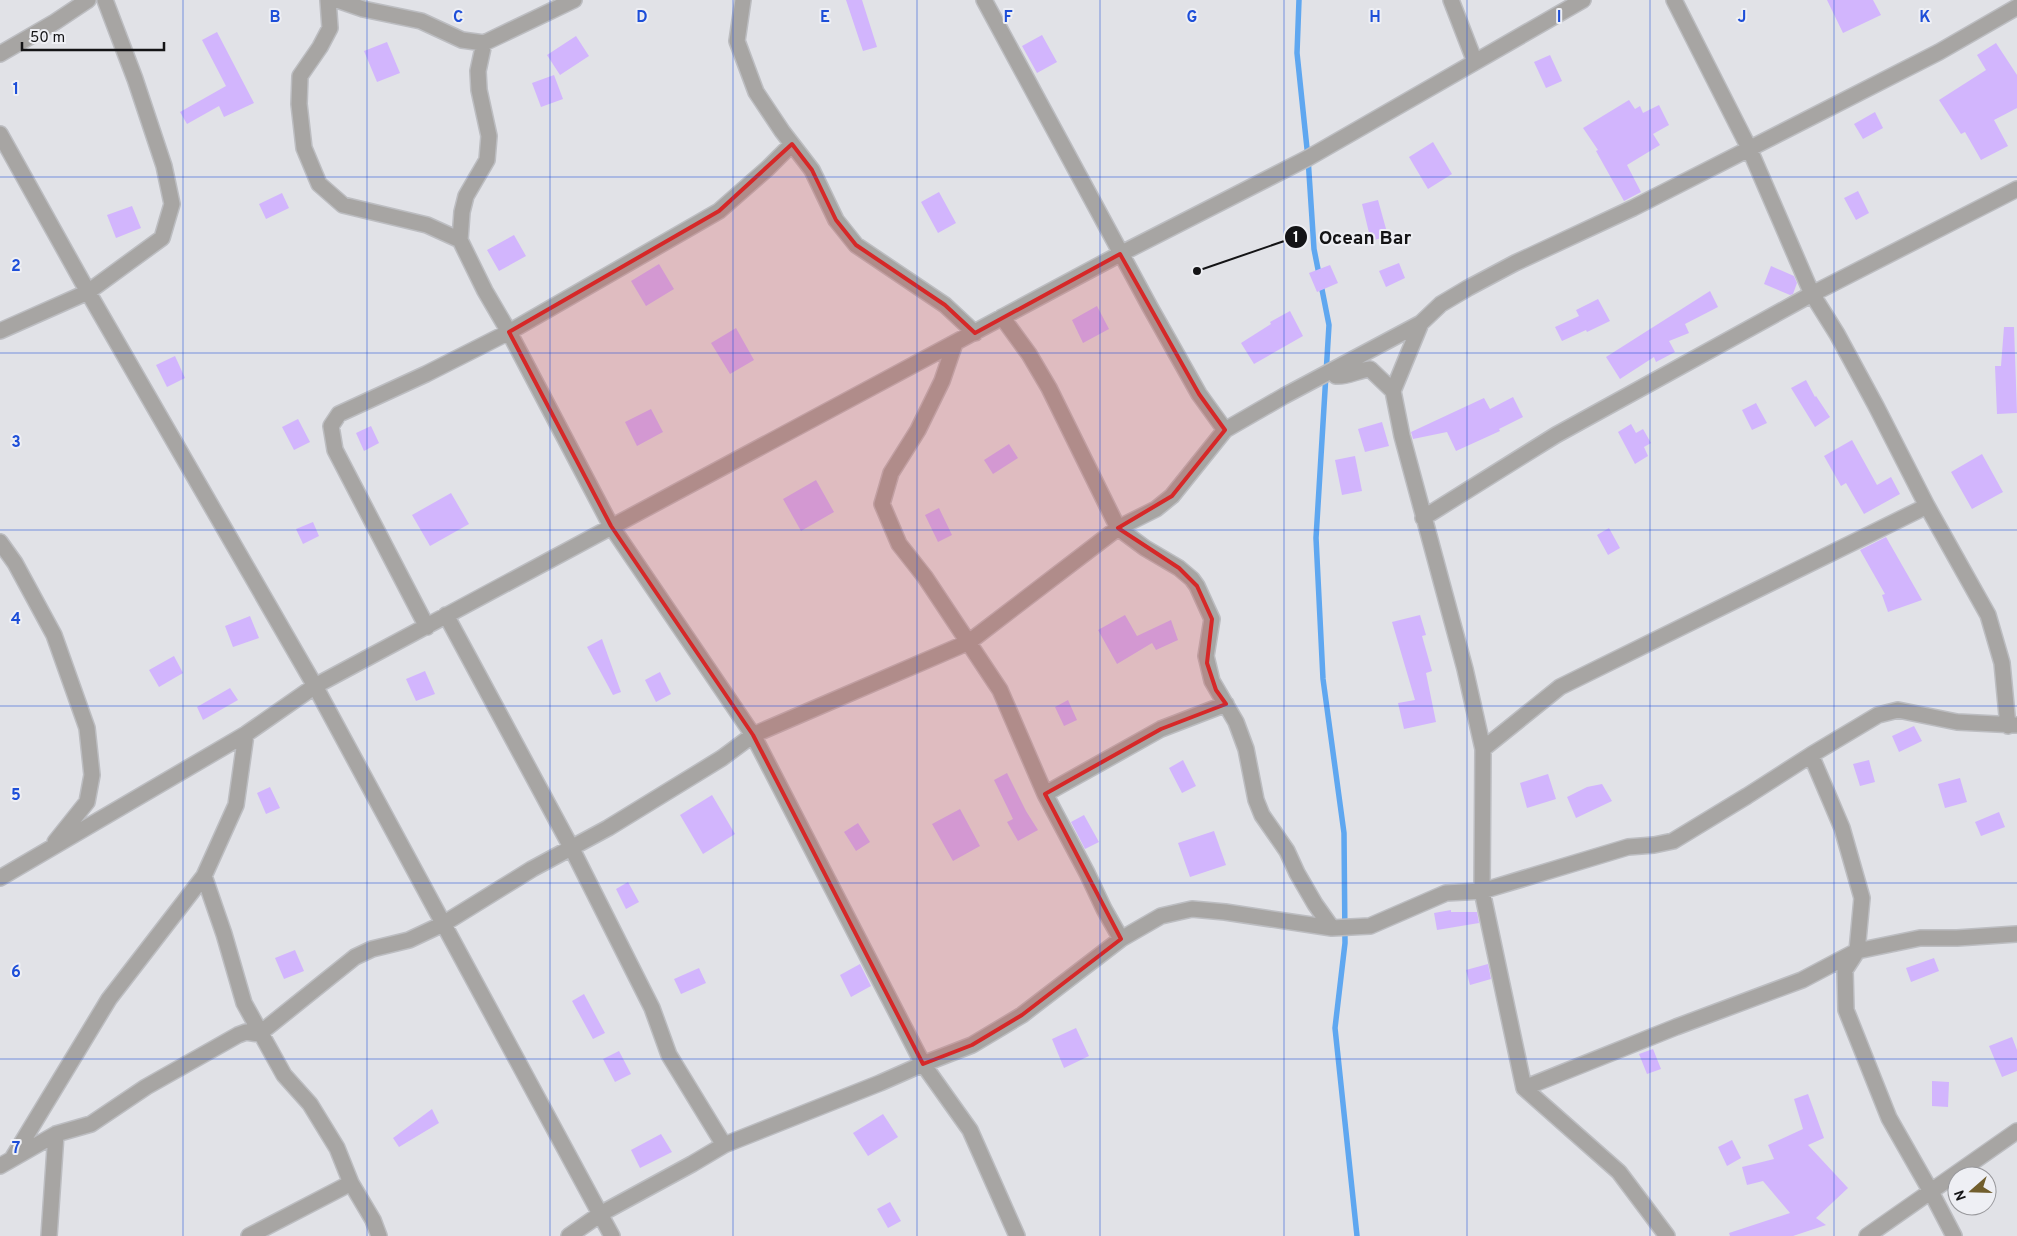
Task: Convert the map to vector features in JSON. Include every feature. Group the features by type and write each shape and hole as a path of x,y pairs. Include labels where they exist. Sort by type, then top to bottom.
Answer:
{"street":[{"path":"0,54 88,0"},
{"path":"0,331 88,292 162,238 172,204 164,166 135,78 105,0"},
{"path":"328,0 330,28 320,47 300,76 299,104 304,148 319,184 343,205 427,225 460,240"},
{"path":"337,0 363,9 421,21 462,40 484,43 574,0"},
{"path":"743,0 736,41 756,92 812,170 836,220 856,245 945,306 975,333"},
{"path":"984,0 1120,254 1200,394 1225,430"},
{"path":"1451,0 1475,62"},
{"path":"0,878 246,734 315,686 1120,254 1308,158 1583,0"},
{"path":"569,1236 602,1213 724,1145 880,1084 923,1064 972,1045 1022,1015 1121,939 1161,916 1192,909 1332,928 1370,926 1446,893 1482,891 1628,847 1673,841 1878,715 1898,710 1957,722 2012,725 2002,663 1988,615 1927,506 1837,334 1812,294 1749,148 1674,0"},
{"path":"6,1164 56,1134 91,1124 146,1087 238,1034 246,1032 259,1034 354,957 409,940 443,924 532,869 608,828 722,758 754,735 969,642 1118,528 1156,509 1172,496 1225,430 1420,322 1441,304 1468,288 1515,263 1633,208 1939,52 2017,7"},
{"path":"484,43 478,70 479,90 489,136 487,160 466,196 462,212 460,240 485,291 509,332 612,526 754,735 923,1064 970,1130 1017,1236"},
{"path":"0,134 88,292 315,686 555,1131 602,1213 612,1236"},
{"path":"426,627 334,450 331,426 339,414 426,374 509,332 719,211 792,144"},
{"path":"1424,518 1556,435 1812,294 2017,189"},
{"path":"1002,317 1029,354 1048,388 1118,528 1145,548 1179,568 1197,586 1212,619 1206,656 1207,663 1216,690 1226,704 1246,748 1256,800 1262,815 1287,850 1297,873 1332,928"},
{"path":"1420,322 1393,391 1402,436 1465,669 1483,749 1482,891 1524,1088 1619,1172 1667,1236"},
{"path":"955,343 942,381 918,430 891,473 882,504 899,544 925,577 1000,690 1045,794 1087,873 1104,910 1121,939"},
{"path":"1333,370 1336,376 1343,377 1359,370 1370,369 1393,391"},
{"path":"1483,749 1560,687 1927,506"},
{"path":"0,542 14,563 54,635 87,728 92,775 87,802 49,850"},
{"path":"446,616 571,847 652,1008 669,1056 724,1145"},
{"path":"1045,794 1161,728 1226,704"},
{"path":"6,1164 109,999 204,876 236,805 246,734"},
{"path":"1811,755 1842,828 1862,898 1857,951 1845,970 1846,1010 1889,1118 1954,1236"},
{"path":"204,876 224,934 244,1003 259,1034 284,1075 310,1104 321,1120 337,1148 352,1183 373,1220 379,1236"},
{"path":"1524,1088 1676,1027 1802,980 1857,951 1920,938 1957,938 2017,934"},
{"path":"1867,1236 1930,1190 2017,1131"},
{"path":"49,1236 56,1134"},
{"path":"249,1236 352,1183"}],"highlighted area":[{"path":"792,144 812,170 836,220 856,245 945,305 975,333 1120,254 1199,394 1225,430 1172,496 1118,528 1179,568 1197,586 1212,619 1207,663 1216,690 1226,704 1161,729 1045,794 1121,939 1022,1015 972,1045 923,1064 753,735 611,526 509,332 719,211"}],"building":[{"path":"846,0 862,0 877,47 863,51"},
{"path":"1827,0 1873,0 1881,15 1843,33"},
{"path":"217,32 254,103 224,117 219,106 187,124 180,112 226,86 202,40"},
{"path":"1042,35 1057,62 1037,73 1022,46"},
{"path":"576,36 589,56 560,75 547,55"},
{"path":"387,42 400,73 377,82 364,51"},
{"path":"1996,43 2017,75 2017,108 1994,120 2008,146 1981,160 1965,132 1961,134 1939,100 1986,70 1977,55"},
{"path":"1550,55 1562,81 1546,88 1534,62"},
{"path":"554,75 563,99 541,107 532,83"},
{"path":"1629,100 1635,109 1640,106 1643,113 1659,105 1669,125 1653,134 1660,145 1627,165 1641,192 1624,201 1596,151 1598,150 1583,128"},
{"path":"1875,112 1883,128 1863,139 1854,124"},
{"path":"1433,142 1452,174 1428,189 1409,157"},
{"path":"1858,191 1869,213 1856,220 1844,198"},
{"path":"939,192 956,223 938,233 921,202"},
{"path":"282,193 289,208 266,219 259,204"},
{"path":"1378,200 1388,236 1371,241 1362,204"},
{"path":"132,206 141,228 116,238 107,215"},
{"path":"514,235 526,256 499,271 487,250"},
{"path":"1399,263 1405,278 1386,287 1379,271"},
{"path":"659,264 674,289 646,306 631,281"},
{"path":"1330,265 1338,283 1317,292 1309,273"},
{"path":"1771,266 1794,276 1797,283 1793,294 1790,295 1764,284"},
{"path":"1710,291 1718,307 1685,324 1689,333 1669,341 1675,352 1656,362 1654,357 1620,379 1606,357"},
{"path":"1598,299 1610,321 1562,341 1555,327 1579,316 1576,310"},
{"path":"1097,306 1109,329 1083,343 1072,320"},
{"path":"1290,311 1303,336 1254,364 1241,343 1271,324 1270,322"},
{"path":"2004,327 2014,327 2017,413 1997,414 1995,366 2001,366"},
{"path":"736,328 754,360 730,374 711,343"},
{"path":"175,356 185,378 167,387 156,365"},
{"path":"1806,380 1815,397 1830,417 1815,427 1791,388"},
{"path":"1513,397 1523,417 1499,429 1500,431 1456,451 1447,432 1413,439 1411,432 1484,398 1490,409"},
{"path":"1756,403 1767,423 1752,430 1742,410"},
{"path":"651,409 663,432 637,446 625,422"},
{"path":"298,419 310,442 294,450 282,427"},
{"path":"1382,422 1389,446 1365,452 1358,429"},
{"path":"1631,424 1636,433 1643,429 1651,443 1644,447 1648,456 1635,464 1618,432"},
{"path":"371,426 379,443 364,451 356,433"},
{"path":"1852,440 1877,485 1891,477 1900,494 1864,514 1846,483 1841,486 1824,456"},
{"path":"1009,444 1018,458 993,474 984,460"},
{"path":"1982,454 2003,492 1972,509 1951,472"},
{"path":"1355,456 1362,491 1342,495 1335,460"},
{"path":"816,480 834,512 801,531 783,499"},
{"path":"451,493 469,524 430,546 412,515"},
{"path":"939,508 952,535 938,542 925,515"},
{"path":"313,522 319,536 303,544 296,529"},
{"path":"1609,528 1620,548 1608,555 1597,535"},
{"path":"1886,537 1922,600 1888,612 1882,595 1885,594 1860,550"},
{"path":"1125,615 1137,636 1171,620 1178,640 1156,650 1152,643 1117,664 1098,630"},
{"path":"1420,615 1426,635 1422,636 1432,671 1426,673 1436,722 1404,729 1398,703 1415,700 1392,622"},
{"path":"250,616 259,638 233,647 225,626"},
{"path":"602,639 621,692 613,695 587,647"},
{"path":"174,656 183,673 159,687 149,670"},
{"path":"425,671 435,694 416,701 406,679"},
{"path":"660,672 671,694 656,702 645,680"},
{"path":"230,688 238,700 203,720 197,707"},
{"path":"1068,700 1077,720 1064,726 1055,707"},
{"path":"1914,726 1922,741 1899,752 1892,736"},
{"path":"1183,760 1196,786 1182,793 1169,768"},
{"path":"1869,760 1875,782 1860,786 1853,764"},
{"path":"1007,773 1038,830 1018,841 1007,822 1013,819 994,780"},
{"path":"1548,774 1556,799 1527,808 1520,783"},
{"path":"1960,778 1967,802 1945,808 1938,784"},
{"path":"1602,784 1612,801 1576,818 1567,797 1587,787"},
{"path":"270,787 280,808 266,814 257,793"},
{"path":"712,795 735,834 703,854 680,815"},
{"path":"960,809 980,846 953,861 932,824"},
{"path":"1999,812 2005,827 1981,836 1975,822"},
{"path":"1084,815 1099,842 1085,849 1071,822"},
{"path":"858,823 870,842 856,851 844,832"},
{"path":"1214,831 1226,865 1190,877 1178,843"},
{"path":"628,882 639,902 626,909 616,889"},
{"path":"1451,910 1451,912 1477,912 1479,923 1437,930 1434,913"},
{"path":"295,950 304,971 284,979 275,958"},
{"path":"1934,958 1939,971 1911,982 1906,968"},
{"path":"860,964 871,986 851,997 840,975"},
{"path":"1488,964 1491,979 1470,985 1466,970"},
{"path":"699,968 706,983 681,994 674,979"},
{"path":"584,994 605,1033 593,1039 572,1001"},
{"path":"1076,1028 1089,1056 1064,1068 1052,1039"},
{"path":"2012,1037 2017,1050 2017,1071 2002,1077 1989,1046"},
{"path":"1653,1049 1661,1069 1647,1074 1639,1054"},
{"path":"619,1051 631,1074 615,1082 603,1059"},
{"path":"1932,1081 1949,1082 1948,1107 1932,1106"},
{"path":"1808,1094 1824,1138 1808,1145 1848,1188 1816,1218 1826,1225 1793,1236 1730,1236 1729,1233 1790,1213 1763,1181 1747,1185 1742,1167 1774,1159 1768,1145 1803,1129 1794,1099"},
{"path":"432,1109 439,1123 399,1147 393,1138"},
{"path":"883,1114 898,1137 868,1156 853,1133"},
{"path":"661,1134 672,1152 640,1168 631,1150"},
{"path":"1732,1140 1741,1158 1727,1166 1718,1147"},
{"path":"890,1202 901,1221 888,1228 877,1209"}],"waterway":[{"path":"1299,0 1297,53 1308,158 1314,249 1329,325 1316,538 1323,679 1344,833 1345,943 1335,1028 1357,1236"}],"place":[{"name":"Ocean Bar","path":"1197,271"}]}
